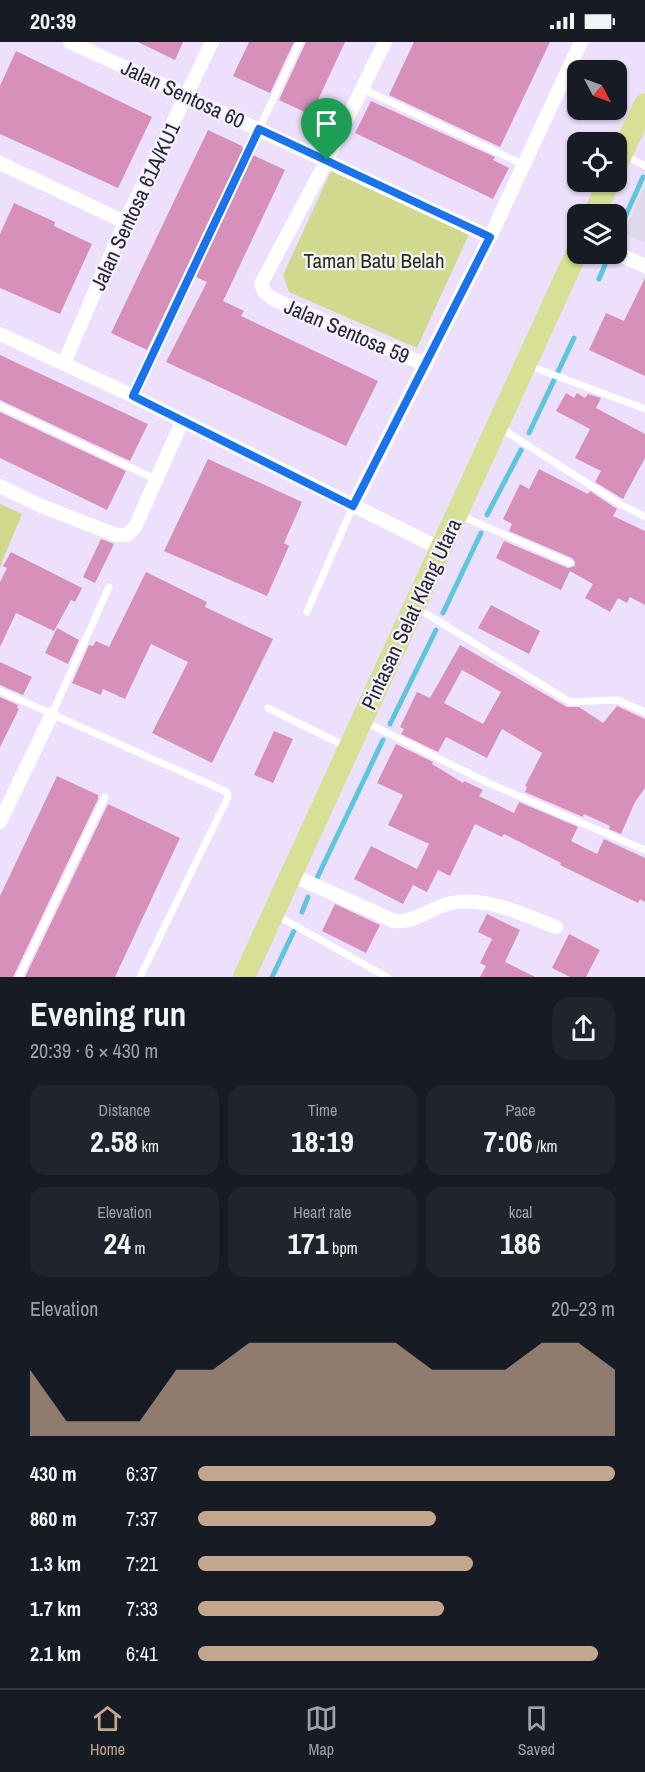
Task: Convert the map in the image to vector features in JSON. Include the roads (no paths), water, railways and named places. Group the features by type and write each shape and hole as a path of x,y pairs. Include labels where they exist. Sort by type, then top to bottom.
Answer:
{"highway":[{"path":"627,143 645,104"},
{"name":"Pintasan Selat Klang Utara","path":"244,977 572,264"}],"street":[{"name":"Jalan Sentosa 60","path":"70,42 490,237"},
{"name":"Jalan Sentosa 61A/KU1","path":"64,363 125,222 212,42"},
{"name":"Jalan Sentosa 59","path":"385,42 327,160 261,284 265,293 273,299 426,365"},
{"path":"353,506 490,237 581,42"},
{"path":"0,163 125,222"},
{"path":"627,258 645,266"},
{"path":"0,334 133,396 441,549"},
{"path":"0,486 39,505 116,535 127,535 135,527 182,422"},
{"path":"0,822 52,714"},
{"path":"292,875 394,921 407,922 434,908 455,902 494,904 556,927"}],"lane":[{"path":"133,396 300,42"},
{"path":"363,89 524,165"},
{"path":"627,162 645,166"},
{"path":"526,364 645,409"},
{"path":"0,406 157,480"},
{"path":"497,426 620,504 645,517"},
{"path":"307,612 353,506"},
{"path":"457,514 570,563"},
{"path":"52,714 109,586"},
{"path":"414,606 570,702 618,700 645,712"},
{"path":"0,691 227,792 228,797 140,977"},
{"path":"268,708 349,748"},
{"path":"362,720 493,785 645,850"},
{"path":"19,977 105,797"},
{"path":"273,914 387,977"}],"waterway":[{"path":"627,213 643,177"},
{"path":"599,279 605,265"},
{"path":"529,433 574,338"},
{"path":"487,515 521,450"},
{"path":"443,613 481,533"},
{"path":"390,724 436,630"},
{"path":"317,878 383,740"},
{"path":"302,912 308,897"},
{"path":"272,977 294,931"}],"park label":[{"name":"Taman Batu Belah","path":"374,260"}]}
